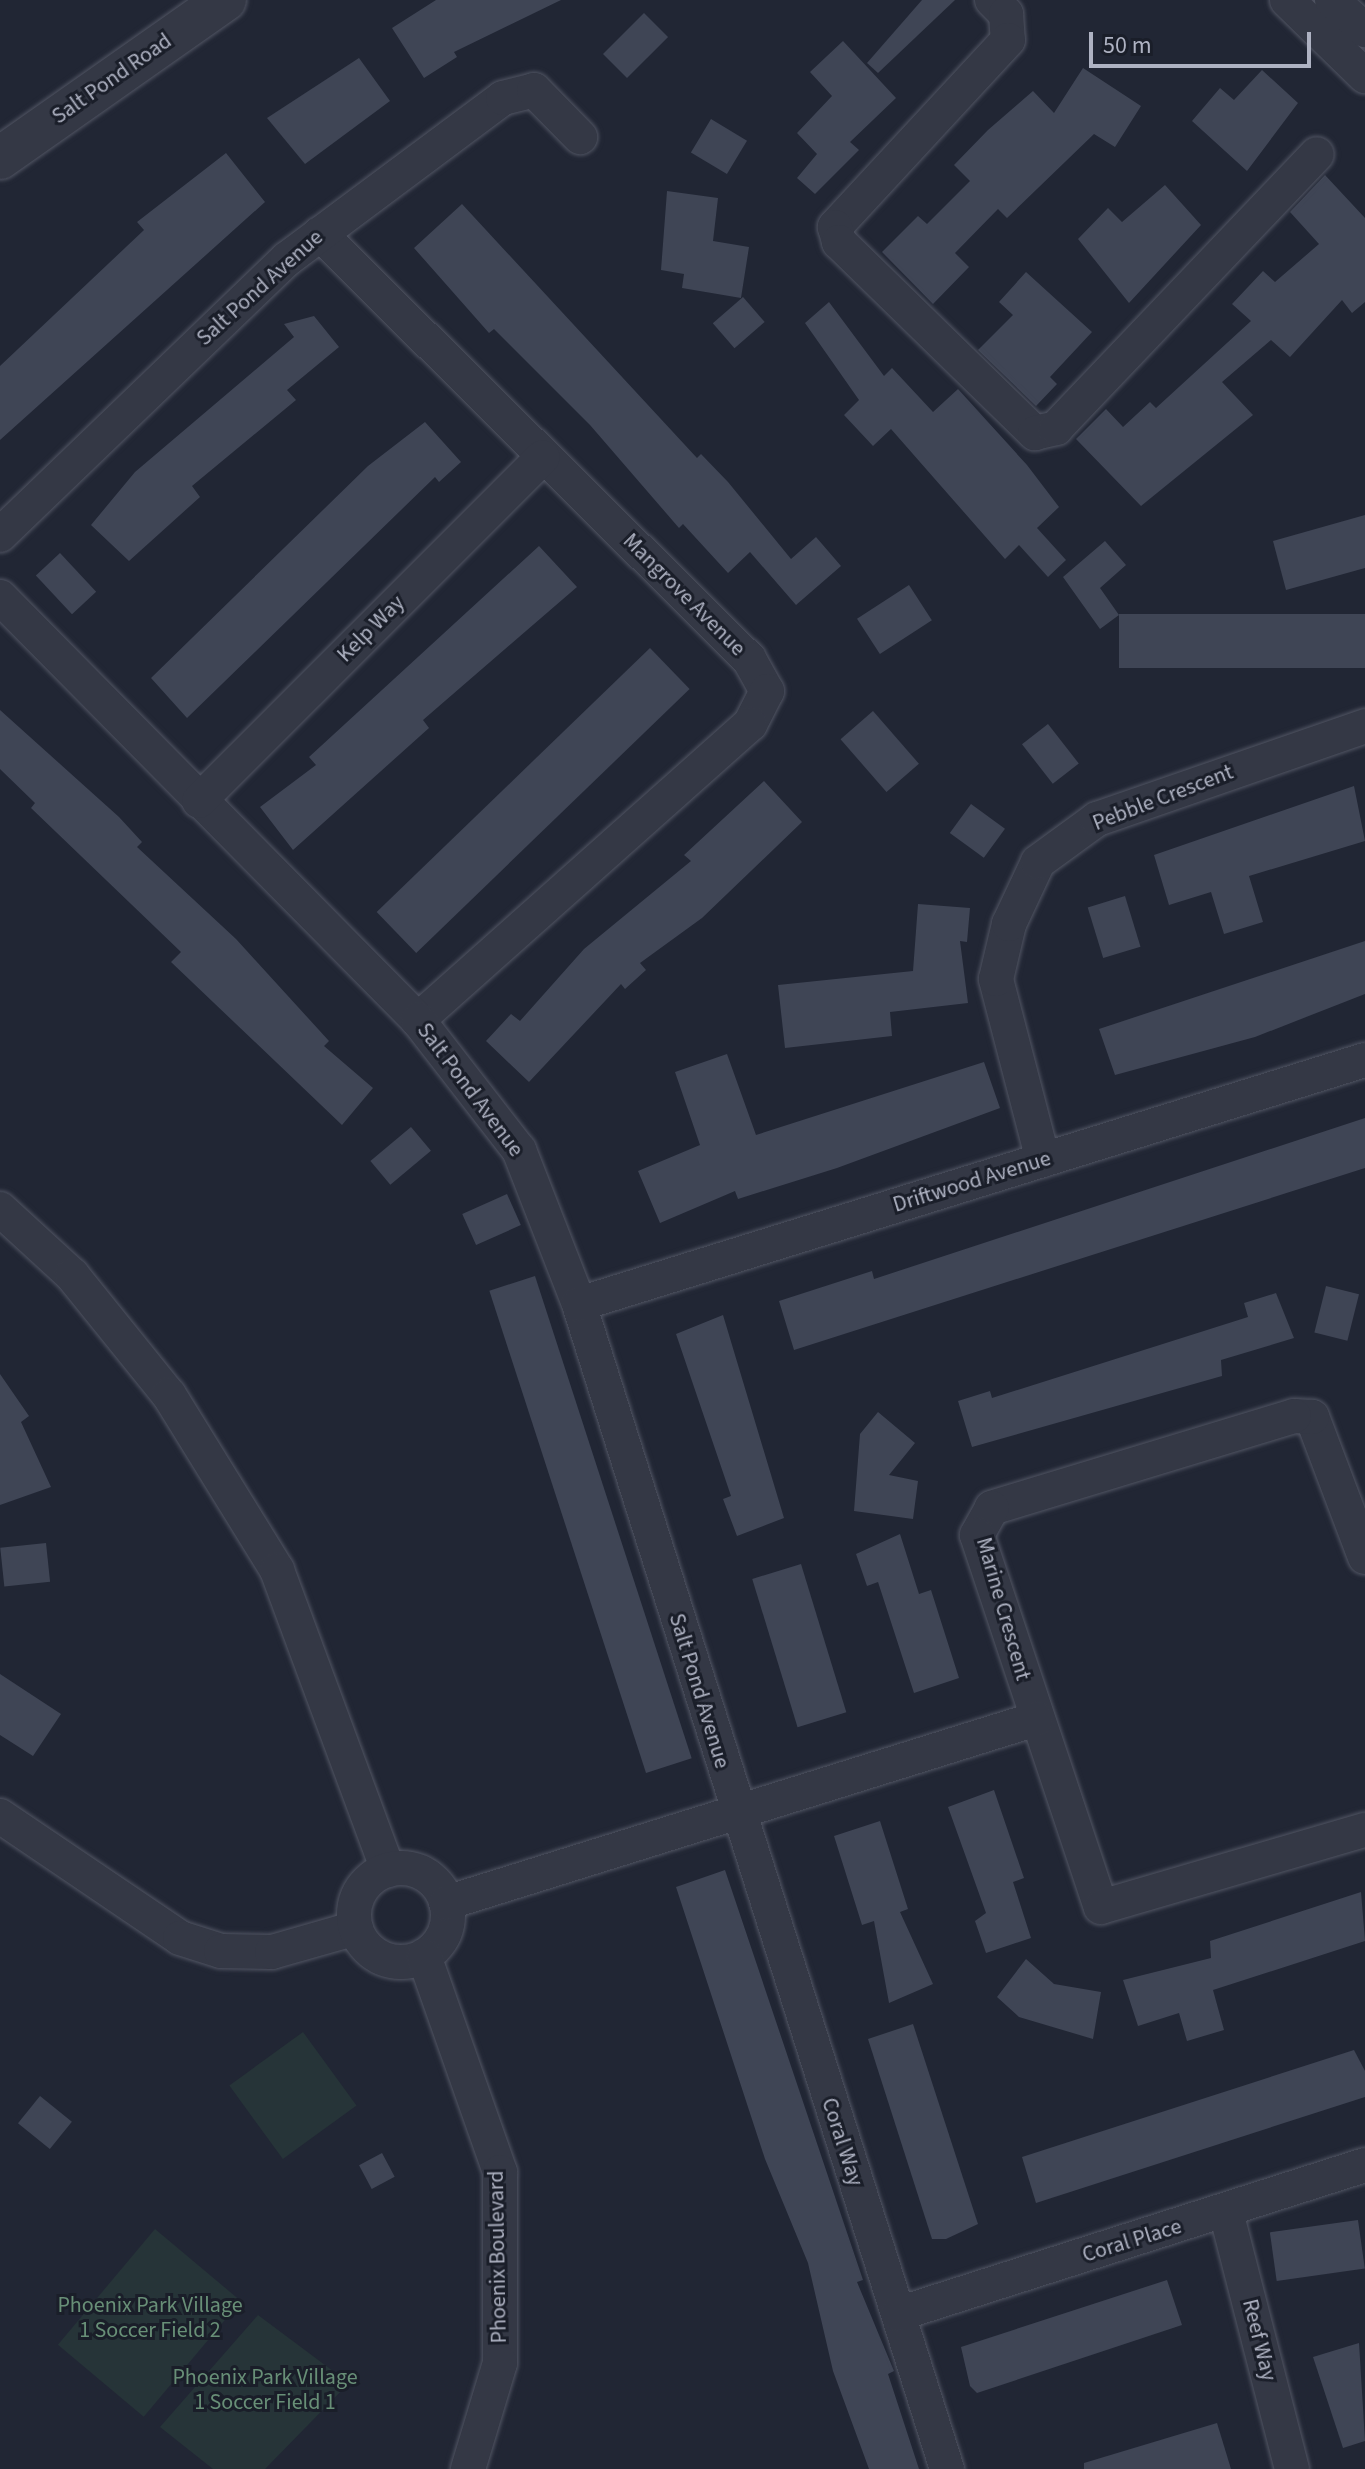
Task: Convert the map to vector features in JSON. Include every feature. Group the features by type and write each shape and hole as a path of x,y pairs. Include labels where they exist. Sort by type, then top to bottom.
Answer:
{"street":[{"name":"Salt Pond Road","path":"0,158 225,0"},
{"path":"992,0 1006,14 1008,40 835,227 839,242 1035,433 1056,428 1317,154"},
{"path":"1287,0 1365,76"},
{"path":"1332,0 1365,30"},
{"name":"Salt Pond Avenue","path":"0,535 320,234 503,98 534,90 580,137"},
{"name":"Mangrove Avenue","path":"320,234 749,659 767,691 750,724 418,1020"},
{"name":"Kelp Way","path":"199,801 543,457"},
{"name":"Salt Pond Avenue","path":"0,597 418,1020 519,1150 579,1304 737,1815"},
{"name":"Pebble Crescent","path":"1043,1160 996,979 1009,924 1038,862 1097,819 1365,726"},
{"name":"Driftwood Avenue","path":"579,1304 1365,1060"},
{"path":"0,1209 72,1275 169,1395 277,1570 388,1870"},
{"name":"Marine Crescent","path":"1365,1557 1312,1417 1294,1416 992,1508 977,1535 1101,1907 1365,1830"},
{"path":"446,1903 737,1815 1036,1719"},
{"name":"Coral Way","path":"737,1815 947,2469"},
{"path":"0,1816 180,1938 221,1951 272,1952 356,1928"},
{"path":"388,1870 424,1874 446,1903 442,1939 424,1956 383,1959 356,1928 357,1899 388,1870"},
{"name":"Phoenix Boulevard","path":"424,1956 500,2172 500,2363 468,2469"},
{"name":"Coral Place","path":"898,2314 1226,2212 1365,2165"},
{"name":"Reef Way","path":"1226,2212 1292,2469"}],"green space":[{"path":"303,2032 356,2106 283,2159 229,2085"},
{"name":"Phoenix Park Village 1 Soccer Field 2","path":"155,2229 241,2301 144,2417 58,2345"},
{"name":"Phoenix Park Village 1 Soccer Field 1","path":"258,2315 349,2383 265,2469 213,2469 160,2427"}],"building":[{"path":"436,0 561,0 454,52 457,57 424,78 392,28"},
{"path":"922,0 955,0 878,73 867,63"},
{"path":"644,13 668,37 627,78 603,54"},
{"path":"843,41 896,98 850,142 859,150 815,194 797,178 817,154 797,133 832,96 810,72"},
{"path":"359,58 390,101 305,164 267,118"},
{"path":"1083,68 1141,106 1115,147 1094,134 1007,218 998,209 955,253 969,267 933,304 882,252 918,216 927,224 970,181 954,165 988,130 1033,91 1054,113"},
{"path":"1262,70 1298,103 1247,171 1192,121 1220,88 1234,100"},
{"path":"711,119 747,141 727,174 691,152"},
{"path":"226,153 265,202 0,440 0,366 144,230 137,222"},
{"path":"1325,175 1365,218 1365,302 1352,313 1342,300 1290,357 1271,340 1222,382 1253,415 1141,506 1076,439 1106,409 1123,427 1150,402 1156,408 1251,321 1232,304 1263,271 1275,282 1319,244 1290,212"},
{"path":"1165,185 1201,225 1129,303 1078,239 1108,208 1122,222"},
{"path":"667,191 718,198 713,241 749,247 741,298 682,288 684,274 661,270"},
{"path":"462,204 697,458 701,454 728,482 791,559 816,537 841,566 796,605 750,552 728,573 683,524 679,528 590,425 494,329 489,333 414,248"},
{"path":"1026,272 1092,332 1050,377 1057,384 1036,406 978,350 1013,315 999,302"},
{"path":"743,297 765,322 734,348 713,323"},
{"path":"829,302 884,376 892,368 933,412 958,389 1027,465 1059,507 1037,528 1066,560 1048,577 1019,545 1005,559 891,429 873,446 844,415 859,400 805,323"},
{"path":"314,316 339,347 287,390 296,400 192,486 200,497 129,561 91,525 135,472 294,337 284,324"},
{"path":"425,422 461,462 439,482 435,477 187,718 151,678 368,466"},
{"path":"1365,515 1365,568 1286,590 1273,541"},
{"path":"1105,541 1126,565 1100,588 1119,615 1100,629 1063,577"},
{"path":"539,546 577,587 423,720 429,728 293,850 260,807 316,765 309,757"},
{"path":"60,553 96,592 72,614 36,576"},
{"path":"909,585 932,620 880,654 857,619"},
{"path":"1119,614 1365,614 1365,668 1119,668"},
{"path":"650,648 690,689 416,953 377,912"},
{"path":"0,710 119,817 142,842 137,847 236,939 329,1041 324,1046 373,1088 342,1125 171,962 181,952 31,808 35,803 0,769"},
{"path":"873,711 919,764 886,792 841,739"},
{"path":"1048,724 1079,763 1053,784 1022,744"},
{"path":"764,781 802,822 702,918 640,963 646,970 625,989 621,984 529,1082 486,1041 511,1014 520,1021 584,949 691,861 684,855"},
{"path":"1354,786 1365,841 1249,876 1263,922 1224,934 1211,892 1169,905 1154,855"},
{"path":"971,804 1005,829 984,858 950,833"},
{"path":"1125,896 1140,947 1103,958 1088,907"},
{"path":"918,904 970,908 967,942 960,941 968,1003 890,1012 892,1036 785,1048 778,985 913,971"},
{"path":"1365,941 1365,994 1255,1037 1115,1075 1099,1029"},
{"path":"727,1054 756,1135 984,1062 1000,1108 837,1168 738,1199 735,1191 660,1223 638,1171 700,1145 675,1072"},
{"path":"1365,1118 1365,1168 794,1350 779,1301 872,1271 874,1279"},
{"path":"411,1127 431,1151 390,1185 370,1161"},
{"path":"507,1194 521,1225 476,1245 462,1214"},
{"path":"535,1276 692,1758 646,1773 489,1291"},
{"path":"1326,1286 1359,1294 1347,1341 1314,1333"},
{"path":"1276,1293 1294,1338 1221,1360 1222,1376 972,1447 958,1401 990,1391 992,1398 1248,1317 1244,1303"},
{"path":"723,1315 784,1518 737,1536 723,1499 731,1496 676,1334"},
{"path":"0,1374 29,1416 21,1422 51,1487 0,1505"},
{"path":"878,1412 915,1443 889,1475 918,1481 913,1519 854,1511 860,1434"},
{"path":"900,1534 919,1594 931,1590 959,1678 914,1693 878,1582 867,1586 856,1554"},
{"path":"46,1543 50,1582 4,1587 0,1548"},
{"path":"801,1564 846,1712 798,1727 752,1579"},
{"path":"0,1674 61,1714 33,1756 0,1735"},
{"path":"994,1790 1024,1878 1013,1882 1031,1938 986,1953 975,1921 986,1913 948,1807"},
{"path":"880,1821 908,1909 900,1912 933,1984 889,2003 874,1921 862,1925 834,1836"},
{"path":"725,1870 863,2280 857,2282 894,2371 888,2374 919,2469 869,2469 833,2371 808,2263 765,2159 676,1887"},
{"path":"1361,1892 1365,1941 1213,1990 1224,2030 1187,2041 1179,2013 1138,2026 1123,1980 1211,1958 1210,1941"},
{"path":"1026,1959 1054,1984 1101,1992 1093,2039 1019,2017 997,1997"},
{"path":"913,2024 978,2224 946,2239 932,2239 868,2039"},
{"path":"1354,2050 1365,2071 1365,2097 1036,2203 1022,2157"},
{"path":"40,2096 72,2122 50,2149 18,2123"},
{"path":"382,2153 395,2177 372,2189 359,2165"},
{"path":"1358,2220 1365,2269 1277,2281 1270,2232"},
{"path":"1167,2280 1182,2325 977,2393 970,2386 961,2347"},
{"path":"1359,2343 1365,2441 1343,2448 1313,2357"},
{"path":"1217,2423 1231,2469 1084,2469 1084,2463"}]}
